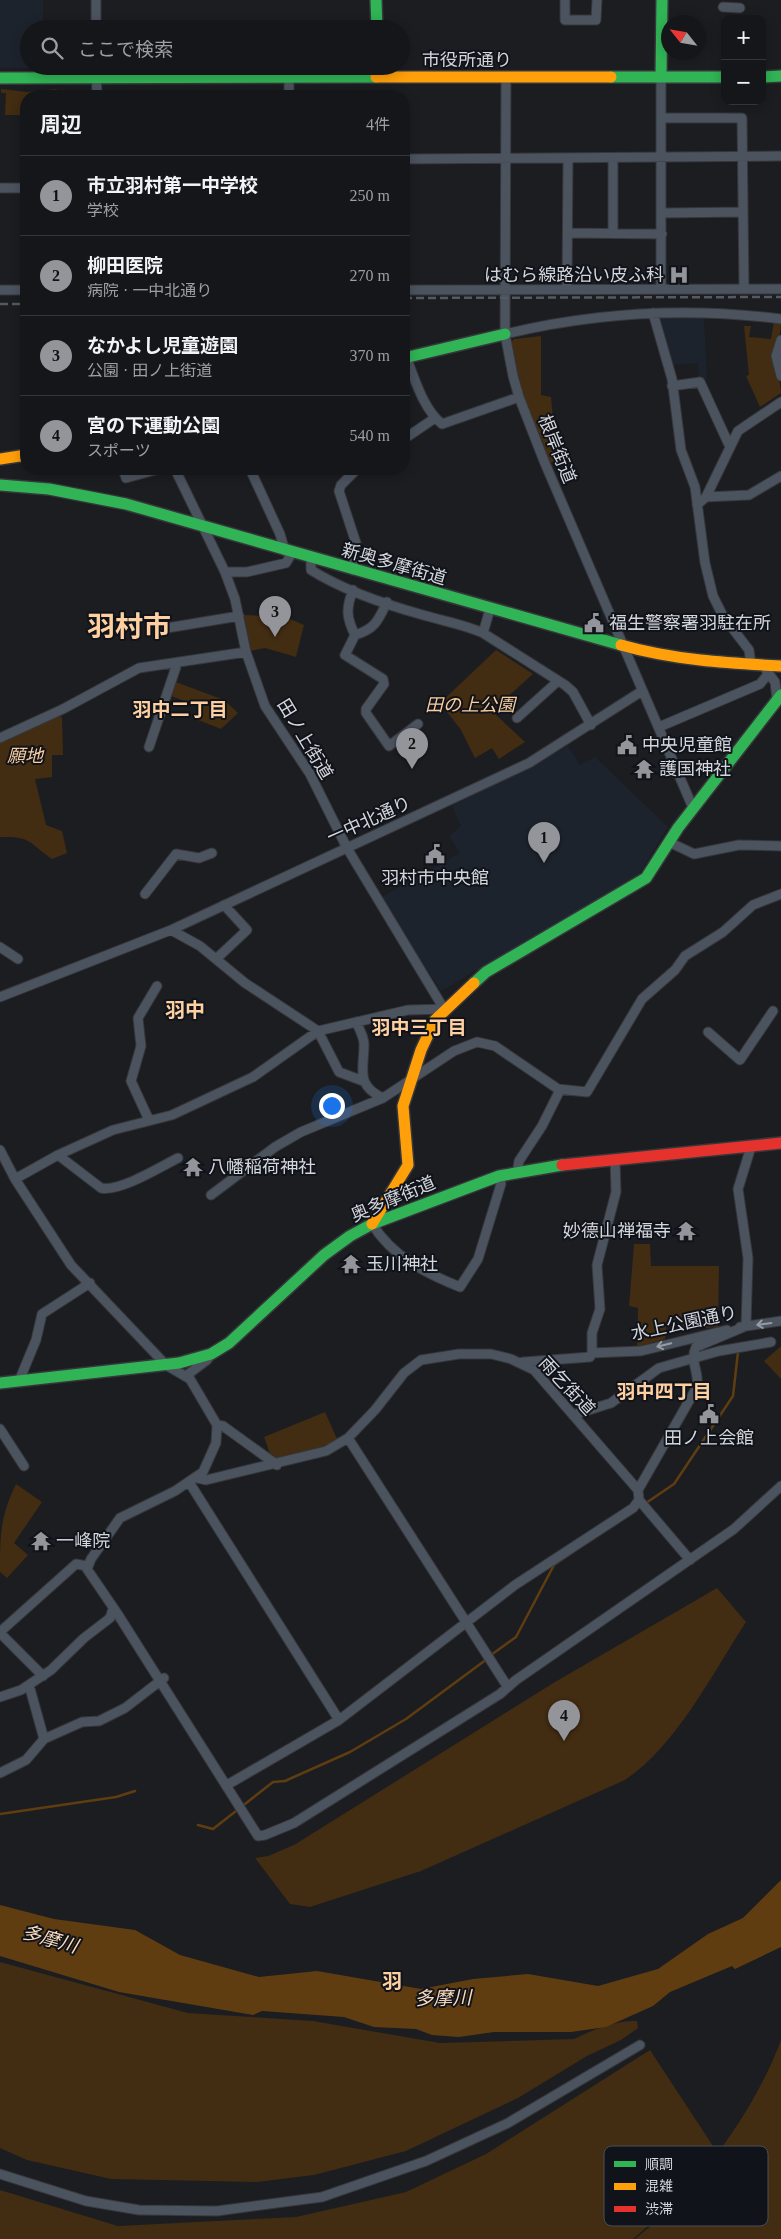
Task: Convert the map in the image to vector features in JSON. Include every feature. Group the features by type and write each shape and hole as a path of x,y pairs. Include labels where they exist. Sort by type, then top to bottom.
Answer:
{"street":[{"path":"96,0 96,20"},
{"path":"376,0 377,20"},
{"path":"565,0 565,20 596,20 597,0"},
{"path":"661,288 660,118 662,0"},
{"name":"市役所通り","path":"410,73 506,77 721,77"},
{"name":"市役所通り","path":"0,78 48,75"},
{"path":"96,75 97,90"},
{"name":"市役所通り","path":"212,75 290,77 325,75"},
{"path":"766,76 781,76"},
{"path":"290,77 290,90"},
{"name":"根岸街道","path":"506,77 506,289 504,334 519,397 693,808"},
{"path":"660,118 742,118 744,289"},
{"path":"410,159 781,156"},
{"path":"567,288 568,158"},
{"path":"613,158 613,233"},
{"path":"0,188 20,188"},
{"path":"662,212 744,212"},
{"path":"568,233 662,234"},
{"path":"410,290 567,288 781,289"},
{"path":"0,290 20,290"},
{"path":"498,1176 501,1184 478,1259 460,1288 401,1257 389,1247 372,1224 391,1196 408,1165 408,1148 402,1117 409,1083 428,1031 444,1010 486,972 640,882 674,845 693,808 779,697 775,682 760,668 723,616 713,596 705,562 694,487 681,450 672,386 653,313"},
{"path":"410,356 551,322 603,316 653,313 734,314 781,319"},
{"path":"781,340 776,356 781,376"},
{"path":"410,368 424,400 435,418 442,424 519,397"},
{"path":"672,386 700,382 730,447"},
{"path":"697,505 706,497 738,431 781,402"},
{"path":"410,435 435,418"},
{"path":"0,459 20,456"},
{"path":"125,475 126,478 137,475"},
{"name":"田ノ上街道","path":"178,475 225,572 239,616 246,652 265,706 310,774 347,848 444,1010"},
{"path":"225,572 247,572 286,563 288,552 253,475"},
{"path":"351,475 341,485 339,491 356,542 353,570"},
{"path":"706,497 749,496 781,476"},
{"name":"新奥多摩街道","path":"0,485 86,495 203,526 288,552 623,646 690,660 760,668 781,666"},
{"path":"311,558 312,570 333,584 421,615 469,626 483,633 573,692 590,725"},
{"path":"353,590 347,605 347,619 355,634"},
{"path":"355,634 368,631 377,622 387,602"},
{"path":"483,633 490,609"},
{"path":"167,628 239,616"},
{"path":"355,634 345,655 383,679 384,684 366,708 366,713 388,746 418,724"},
{"path":"0,738 63,709 124,674 139,668 177,664 246,652"},
{"path":"149,748 177,664"},
{"path":"659,727 760,684 760,668"},
{"path":"517,718 558,681"},
{"name":"一中北通り","path":"0,997 171,930 529,763 642,691"},
{"path":"674,845 694,854 738,845 781,846"},
{"path":"145,894 176,854 200,858 212,853"},
{"path":"211,1195 275,1147 301,1132 383,1098 409,1083 454,1051 472,1043 483,1042 492,1044 511,1055 560,1090 587,1092 642,999 675,970 684,956 723,932 753,905 781,894"},
{"path":"216,958 247,930 224,905"},
{"path":"171,930 200,946 245,983 318,1030 339,1072 363,1081 369,1089 383,1098"},
{"path":"0,947 18,959"},
{"path":"149,1120 131,1081 141,1046 138,1018 157,986"},
{"path":"15,1179 58,1155 112,1130 172,1115 253,1077 318,1030 408,1010 444,1010"},
{"path":"708,1032 740,1060 773,1011"},
{"path":"356,1022 364,1042 363,1081"},
{"path":"517,1173 519,1161 542,1126 560,1090"},
{"name":"奥多摩街道","path":"0,1383 166,1365 192,1361 211,1354 229,1342 324,1254 372,1224 498,1176 615,1159 781,1143"},
{"path":"690,1560 643,1503 638,1490 696,1390 698,1379 693,1358 694,1350 698,1346 746,1326 748,1258 738,1189 750,1147"},
{"path":"0,1150 15,1179 61,1252 166,1365 187,1375 217,1425 213,1455 206,1468 193,1480 120,1518 87,1566 88,1572 162,1680 258,1836 294,1823 500,1694 507,1686 734,1529 781,1486"},
{"path":"58,1155 102,1188 109,1190 178,1158"},
{"path":"592,1353 592,1333 600,1309 596,1265 616,1192 615,1159"},
{"path":"20,1381 36,1340 42,1314 90,1283"},
{"name":"水上公園通り","path":"592,1353 641,1351 746,1326 781,1321"},
{"path":"573,1414 611,1404 659,1368 693,1358 772,1342"},
{"name":"雨乞街道","path":"520,1362 590,1357 592,1353"},
{"path":"187,1375 203,1364 211,1354"},
{"path":"193,1480 206,1480 277,1465 326,1451 348,1438 375,1410 410,1367 421,1360 481,1354 500,1356 520,1362"},
{"name":"雨乞街道","path":"520,1362 534,1370 638,1490"},
{"path":"217,1425 223,1426 277,1465"},
{"path":"0,1429 24,1466"},
{"path":"348,1438 507,1686"},
{"path":"193,1480 339,1720"},
{"path":"227,1785 339,1720 466,1624 515,1584 643,1503"},
{"path":"43,1676 0,1633 76,1564 87,1566"},
{"path":"0,1697 29,1685 43,1676 84,1638 110,1618 113,1609"},
{"path":"0,1773 26,1760 44,1738 82,1722 100,1721 125,1708 162,1680"},
{"path":"29,1685 44,1738"},
{"path":"0,2174 86,2201 139,2210 217,2211 322,2197 426,2161 508,2123 640,2045"}],"shaded area":[{"path":"0,0 43,0 43,20 20,20 20,68 0,68"},
{"path":"661,316 704,316 707,379 699,379 698,363 671,365 659,319"},
{"path":"568,746 580,765 595,757 668,827 638,876 441,991 380,898 460,853 449,836 461,826 452,806"}],"green space":[{"path":"1,89 20,91 20,115 5,115 6,93 1,93"},
{"path":"774,322 781,323 775,359 781,393 760,407 746,376 749,375 744,326 751,326 749,337 771,339"},
{"path":"541,336 541,395 551,397 557,461 547,463 522,396 508,345 514,339"},
{"path":"244,615 286,617 304,625 296,657 265,648 250,651"},
{"name":"田の上公園","path":"496,650 533,674 492,711 525,742 499,759 492,748 475,758 461,730 440,703"},
{"path":"176,682 224,700 238,713 221,729 198,720 203,708 171,696"},
{"name":"願地","path":"59,715 62,718 63,755 52,755 52,777 35,779 46,825 62,831 67,853 52,859 29,841 0,837 0,740"},
{"path":"634,1244 650,1244 651,1266 719,1266 718,1327 678,1330 679,1320 667,1320 665,1339 637,1347 638,1308 629,1306"},
{"path":"781,1346 781,1379 764,1361"},
{"path":"325,1412 338,1441 322,1449 278,1461 271,1457 264,1437"},
{"path":"16,1484 42,1502 14,1543 28,1555 7,1578 0,1572 2,1526 7,1506"},
{"path":"717,1588 746,1622 677,1728 644,1765 625,1780 421,1871 310,1907 290,1904 255,1858 268,1856 294,1845 555,1682"},
{"path":"0,1962 188,2013 313,2021 440,2043 574,2039 605,2026 629,2021 637,2021 638,2028 621,2040 587,2056 518,2098 406,2151 314,2175 257,2182 111,2179 27,2160 0,2148"},
{"path":"781,2040 781,2239 635,2239 650,2226 768,2226 768,2146 723,2146 756,2095"},
{"path":"650,2050 713,2146 604,2146 604,2226 648,2226 633,2239 0,2239 0,2190 118,2226 296,2217 406,2192 486,2154"}],"water":[{"name":"多摩川","path":"781,1880 781,1947 735,1969 732,1966 670,1992 653,2006 606,2027 571,2032 494,2032 459,2037 432,2035 416,2029 374,2027 344,2017 262,2011 253,2015 119,1992 0,1956 0,1905 54,1919 135,1930 180,1955 259,1977 317,1971 421,1989 473,1979 528,1974 598,1986 658,1969 708,1934 743,1918"}],"waterway":[{"path":"646,1503 674,1484 733,1396 738,1352"},
{"path":"491,1655 516,1637 554,1565 579,1548"},
{"path":"198,1825 213,1829 273,1782 285,1781 350,1752 406,1719 487,1659"},
{"path":"0,1814 116,1797 135,1791"}],"railway":[{"path":"410,298 781,297"},
{"path":"0,304 20,304"}],"traffic: fast":[{"path":"376,0 377,20"},
{"path":"661,76 662,0"},
{"path":"766,77 781,76"},
{"path":"0,78 376,77"},
{"path":"611,77 721,77"},
{"path":"410,357 505,334"},
{"path":"0,485 49,489 126,504 621,645"},
{"path":"474,983 486,972 646,878 678,828 781,695"},
{"path":"0,1383 179,1363 211,1354 229,1343 324,1255 350,1236 372,1224 499,1176 562,1165"}],"traffic: slow":[{"path":"376,77 611,77"},
{"path":"0,459 20,456"},
{"path":"621,645 680,657 781,666"},
{"path":"372,1224 408,1165 403,1106 421,1050 435,1020 474,983"}],"traffic: jam":[{"path":"562,1165 781,1143"}],"place":[{"name":"はむら線路沿い皮ふ科","path":"679,275"},
{"name":"福生警察署羽駐在所","path":"594,623"},
{"name":"なかよし児童遊園","path":"275,637"},
{"name":"中央児童館","path":"627,745"},
{"name":"柳田医院","path":"412,769"},
{"name":"護国神社","path":"644,769"},
{"name":"羽村市中央館","path":"435,854"},
{"name":"市立羽村第一中学校","path":"544,863"},
{"name":"八幡稲荷神社","path":"193,1167"},
{"name":"妙德山禅福寺","path":"686,1231"},
{"name":"玉川神社","path":"351,1264"},
{"name":"田ノ上会館","path":"709,1414"},
{"name":"一峰院","path":"41,1541"},
{"name":"宮の下運動公園","path":"564,1741"}],"district":[{"name":"羽村市","path":"129,626"},
{"name":"羽中二丁目","path":"180,709"},
{"name":"羽中","path":"185,1010"},
{"name":"羽中三丁目","path":"419,1027"},
{"name":"羽中四丁目","path":"664,1391"},
{"name":"羽","path":"392,1981"}]}
